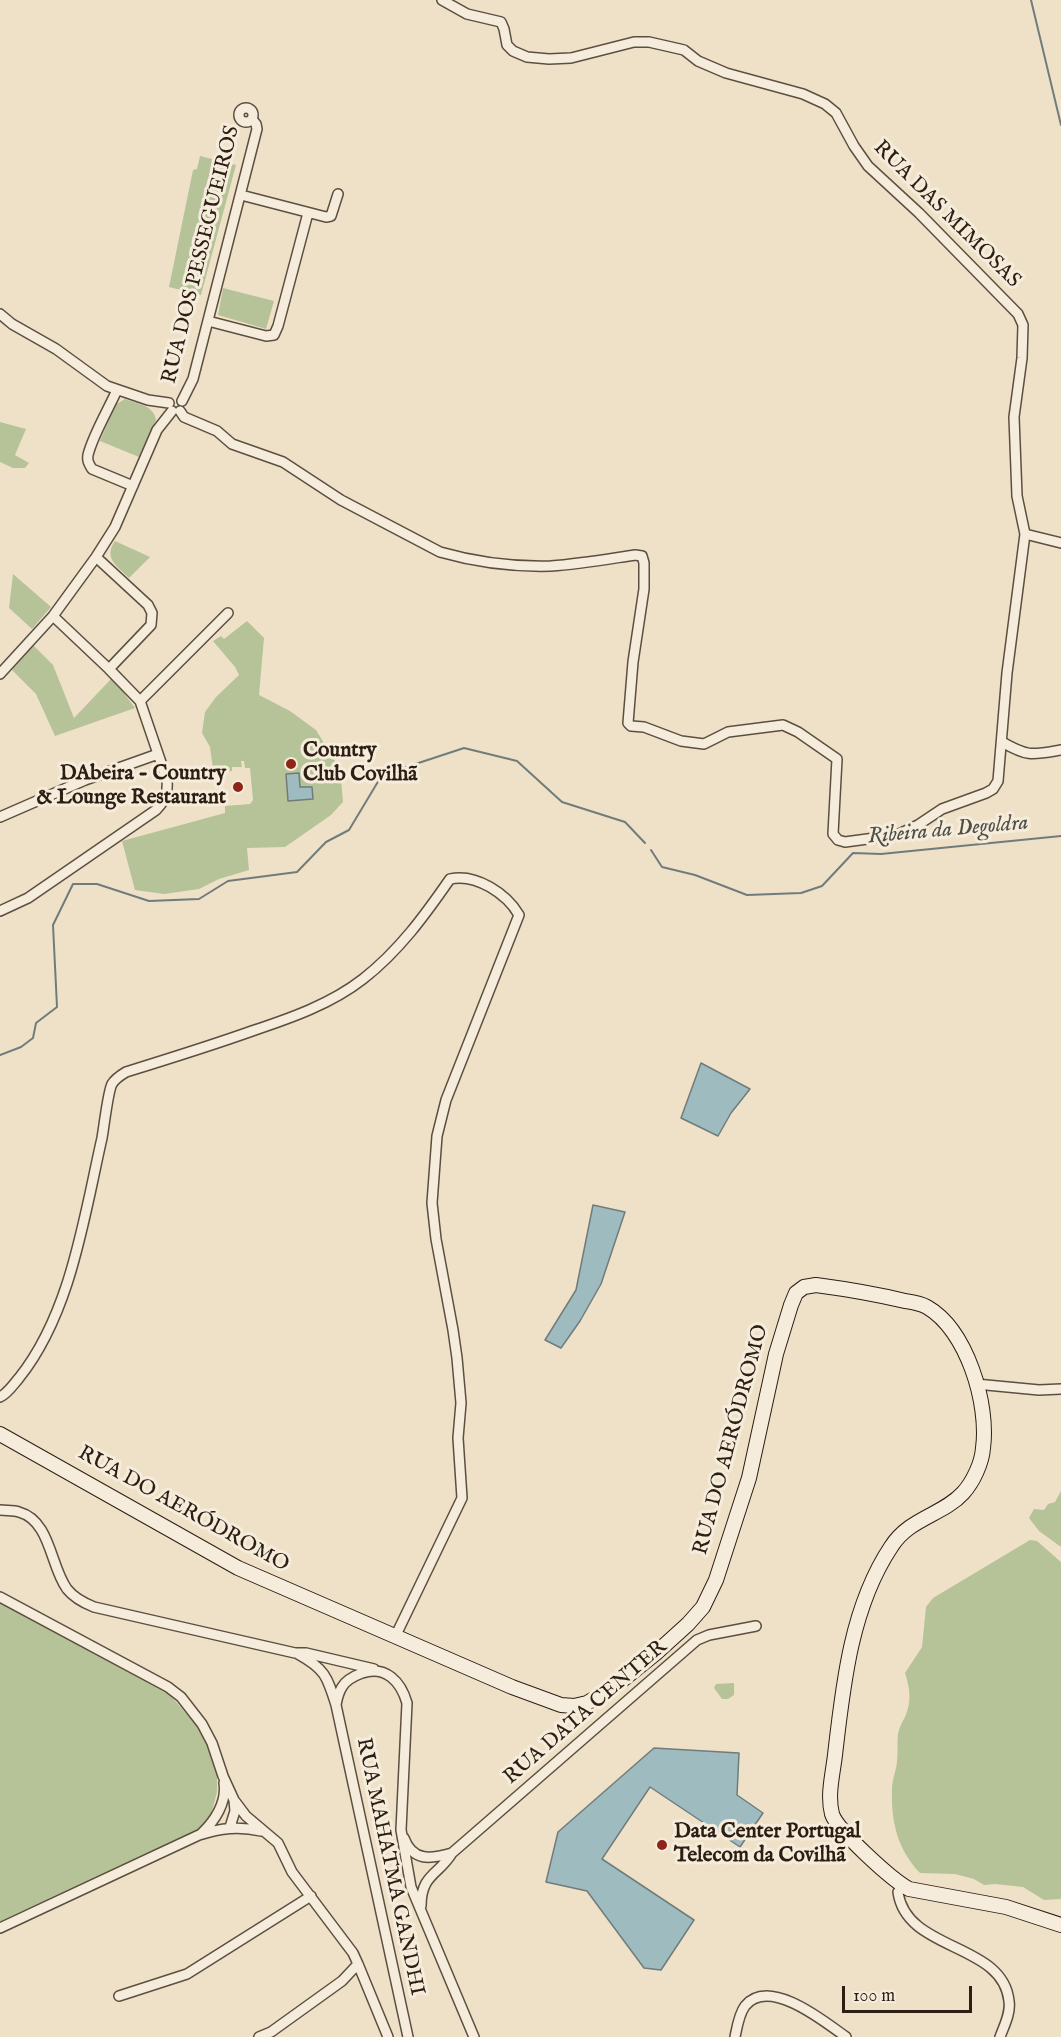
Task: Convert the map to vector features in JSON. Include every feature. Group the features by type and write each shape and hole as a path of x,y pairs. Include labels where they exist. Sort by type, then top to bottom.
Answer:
{"main road":[{"name":"RUA DO AERÓDROMO","path":"0,1434 238,1568 512,1687 550,1702 574,1706 602,1696 656,1653 703,1607 716,1580 749,1478 784,1324 796,1293 804,1287 816,1285 924,1305 948,1325 960,1344 976,1384 984,1425 983,1451 977,1470 962,1494 907,1529 890,1548 867,1596 857,1626 840,1717 830,1804 835,1820 852,1840 902,1886"},
{"path":"902,1886 922,1893 1006,1907 1061,1925"}],"street":[{"name":"RUA DAS MIMOSAS","path":"176,407 184,417 217,431 232,444 283,462 341,500 440,552 495,562 551,566 642,556 644,589 633,662 628,723 631,726 644,727 681,741 704,744 728,732 780,725 798,732 837,759 832,834 838,840 845,842 897,835 918,825 942,809 986,794 993,789 998,781 1007,673 1025,534 1017,496 1014,417 1022,358 1023,325 1018,314 919,213 868,166 836,113 825,104 803,93 726,73 698,61 684,50 663,44 634,42 571,58 527,57 513,51 507,45 501,22 467,14 442,0"},
{"name":"RUA DOS PESSEGUEIROS","path":"0,674 53,616 96,557 114,527 157,430 176,407 193,379 257,129 252,119"},
{"path":"241,195 326,217 331,216 338,194"},
{"path":"207,321 266,336 274,334 308,213"},
{"path":"0,314 12,324 56,349 107,386 176,407"},
{"path":"117,390 92,444 88,463 92,469 133,486"},
{"path":"1025,534 1061,543"},
{"path":"96,557 148,605 152,613 151,625 110,669"},
{"path":"140,701 228,613"},
{"path":"0,911 28,898 156,810 164,802 167,792 166,780 140,701 110,669 53,616"},
{"path":"1002,742 1020,753 1061,750"},
{"path":"0,817 85,780 158,754"},
{"path":"0,1397 6,1394 32,1361 64,1293 90,1190 111,1085 116,1079 126,1072 304,1013 363,979 388,957 412,932 453,878 473,880 491,887 504,897 519,915 446,1100 437,1136 432,1203 457,1361 461,1403 458,1438 462,1498 395,1637"},
{"path":"976,1384 1039,1390 1061,1389"},
{"name":"RUA MAHATMA GANDHI","path":"0,1510 19,1512 38,1524 67,1589 82,1602 94,1607 379,1671 387,1673 395,1680 403,1690 406,1703 401,1830 411,1887 474,2037"},
{"path":"0,1597 182,1697 213,1743 223,1776 234,1800 246,1816 264,1832"},
{"name":"RUA DATA CENTER","path":"421,1911 421,1897 426,1882 452,1853 697,1640 709,1635 756,1626"},
{"name":"RUA MAHATMA GANDHI","path":"295,1653 322,1669 328,1679 336,1705 408,2037"},
{"path":"336,1705 339,1694 347,1681 362,1673 379,1671"},
{"path":"199,1835 210,1824 222,1802 225,1789 223,1776"},
{"path":"230,1827 235,1811 234,1800"},
{"path":"222,1802 223,1814 230,1827"},
{"path":"0,1928 199,1835 230,1827 264,1832 270,1834 278,1843 292,1872 346,1942 358,1964 388,2037"},
{"path":"401,1830 407,1846 413,1853 434,1858 452,1853"},
{"path":"902,1886 898,1892 900,1903 907,1916 918,1926 972,1956 997,1973 1010,2001 1009,2012 1000,2037"},
{"path":"118,1996 187,1974 311,1896"},
{"path":"259,2037 271,2032 315,2001 342,1981 358,1964"},
{"path":"735,2037 744,2007 756,1997 767,1995 801,2007 846,2037"}],"green space":[{"path":"200,156 236,165 201,295 169,287 193,170 197,169"},
{"path":"223,288 274,301 266,329 218,315"},
{"path":"125,399 148,408 155,415 156,420 139,457 100,441 115,405"},
{"path":"0,422 26,429 15,455 29,463 25,468 13,468 0,462"},
{"path":"115,541 150,557 129,578 116,566 111,557 110,552"},
{"path":"13,574 51,607 32,629 9,608"},
{"name":"Country Club Covilhã","path":"247,621 264,638 259,695 290,711 316,730 340,769 343,802 331,815 285,847 247,848 249,870 219,879 199,889 164,894 135,890 122,841 225,813 225,806 250,804 253,800 250,768 245,768 244,761 241,761 242,767 232,767 232,771 222,772 223,777 218,780 216,769 213,769 210,747 202,733 205,712 216,697 239,675 213,641 221,636 224,639"},
{"path":"33,645 53,665 74,718 111,679 135,708 55,736 36,694 12,670"},
{"path":"1061,1491 1061,1547 1039,1531 1029,1518 1034,1509 1044,1510 1048,1504 1055,1502"},
{"path":"1030,1540 1037,1541 1061,1562 1061,1899 1044,1900 1023,1887 984,1885 974,1879 955,1874 920,1873 906,1854 897,1834 892,1801 898,1734 909,1700 905,1673 922,1647 926,1607 933,1598"},
{"path":"0,1602 170,1695 202,1732 217,1768 217,1792 211,1815 204,1828 0,1925"},
{"path":"734,1683 734,1695 728,1699 722,1699 714,1688 716,1684"}],"water":[{"path":"299,773 300,787 312,787 313,799 288,801 286,774"},
{"path":"701,1063 750,1089 731,1113 718,1136 681,1118"},
{"path":"593,1205 625,1212 601,1284 580,1321 561,1348 545,1340 576,1290"},
{"path":"654,1748 739,1753 737,1795 763,1813 740,1847 650,1787 602,1859 694,1920 661,1970 644,1968 587,1891 546,1882 558,1832"}],"waterway":[{"path":"1031,0 1061,125"},
{"name":"Ribeira da Degoldra","path":"0,1055 21,1047 33,1038 36,1023 57,1007 53,925 73,884 97,884 149,901 199,899 228,881 297,872 326,842 349,830 382,775 464,748 517,761 562,802 625,822 645,843"},
{"name":"Ribeira da Degoldra","path":"651,850 662,867 695,875 747,895 801,893 822,886 853,853 881,854 1061,836"}],"place":[{"name":"Country Club Covilhã","path":"291,764"},
{"name":"DAbeira - Country & Lounge Restaurant","path":"238,787"},
{"name":"Data Center Portugal Telecom da Covilhã","path":"662,1845"}]}
